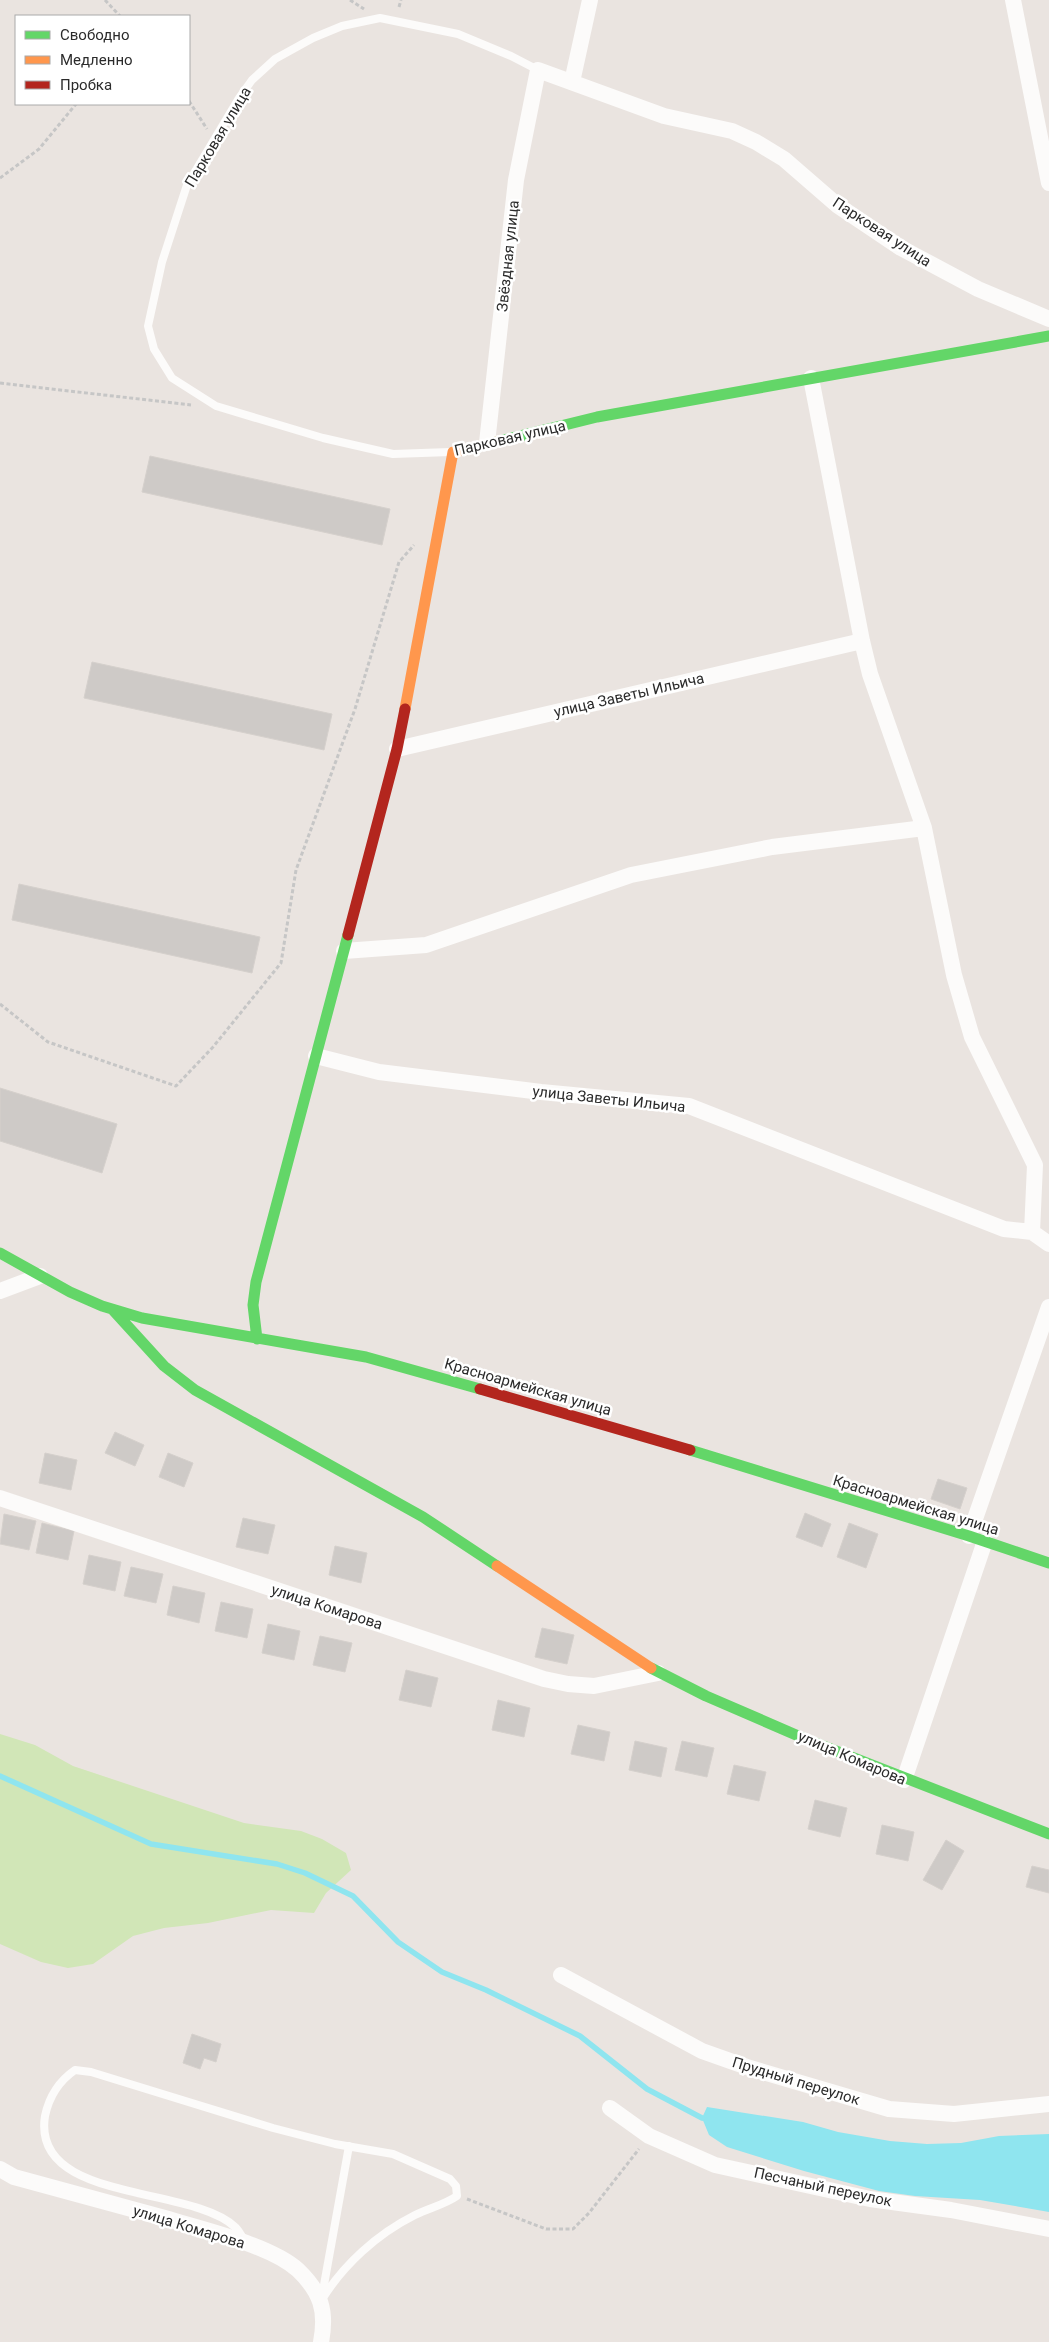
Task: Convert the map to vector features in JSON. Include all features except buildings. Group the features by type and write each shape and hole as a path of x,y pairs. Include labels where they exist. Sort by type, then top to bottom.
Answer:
{"street":[{"path":"572,82 590,0"},
{"path":"1013,0 1049,184"},
{"name":"Парковая улица","path":"538,70 664,116 732,131 756,142 784,159 837,204 901,248 978,289 1049,319"},
{"name":"Звёздная улица","path":"487,443 516,180 538,70"},
{"name":"Парковая улица","path":"453,452 597,418 1049,336"},
{"path":"811,378 862,641 870,674 924,828 954,975 972,1037 1035,1165 1032,1232"},
{"path":"257,1339 253,1305 256,1282 397,749 453,452"},
{"name":"улица Заветы Ильича","path":"397,749 862,641"},
{"path":"344,951 426,944 631,876 772,847 924,828"},
{"name":"улица Заветы Ильича","path":"316,1056 378,1072 541,1092 689,1106 1004,1229 1032,1232 1049,1244"},
{"name":"Красноармейская улица","path":"0,1253 40,1276 112,1309 142,1318 366,1357 577,1416 969,1536 1049,1563"},
{"path":"0,1290 40,1276"},
{"path":"969,1536 1049,1307"},
{"name":"улица Комарова","path":"112,1309 164,1366 195,1390 423,1517 658,1673 700,1693 904,1780 1049,1834"},
{"name":"улица Комарова","path":"0,1498 544,1679 568,1684 594,1686 658,1673"},
{"path":"904,1780 985,1541"},
{"name":"Прудный переулок","path":"562,1975 702,2051 750,2068 889,2109 954,2114 1049,2104"},
{"name":"Песчаный переулок","path":"610,2108 649,2136 715,2165 870,2199 970,2214 1049,2230"},
{"name":"улица Комарова","path":"0,2169 14,2177 219,2234 266,2251 297,2269 312,2285 321,2301 324,2317 321,2342"}],"lane":[{"name":"Парковая улица","path":"453,452 393,454 323,438 216,406 172,378 154,349 148,326 162,262 187,185 213,139 239,98 264,68 294,48 342,26 380,18 432,27 458,34 482,43 538,70"},
{"path":"247,2244 235,2227 214,2215 172,2200 99,2183 78,2176 60,2163 49,2149 43,2129 48,2103 64,2078 75,2070 91,2072 273,2128 348,2146 393,2154 450,2179 456,2186 457,2196 444,2204 414,2216 354,2258 332,2283 321,2301"},
{"path":"321,2301 348,2146"}],"path":[{"path":"105,0 119,15"},
{"path":"399,7 401,0"},
{"path":"190,102 213,139"},
{"path":"0,178 39,149 75,105"},
{"path":"0,383 201,406"},
{"path":"0,1004 48,1042 176,1086 213,1047 280,963 296,870 355,708 400,562 417,542"},
{"path":"457,2196 546,2229 573,2229 589,2214 649,2136"}],"green space":[{"path":"0,1734 35,1745 73,1766 244,1823 301,1831 322,1839 346,1853 351,1870 326,1893 314,1913 271,1910 208,1923 164,1928 133,1936 93,1964 68,1968 41,1962 0,1944"}],"water":[{"path":"707,2107 803,2122 838,2132 890,2141 927,2144 961,2143 999,2136 1049,2134 1049,2212 980,2200 915,2196 879,2191 804,2171 727,2147 709,2135 702,2118"}],"waterway":[{"path":"0,1776 151,1844 277,1864 305,1873 353,1896 398,1942 442,1972 486,1990 580,2036 647,2089 702,2118"}],"traffic: fast":[{"path":"496,442 597,417 1049,336"},
{"path":"257,1339 253,1305 256,1282 348,935"},
{"path":"0,1253 70,1292 102,1306 142,1318 366,1357 480,1389"},
{"path":"113,1310 164,1366 195,1390 423,1517 497,1566"},
{"path":"690,1450 969,1536 1049,1563"},
{"path":"651,1668 706,1696 803,1738 1049,1834"}],"traffic: slow":[{"path":"405,709 453,452 496,442"},
{"path":"497,1566 651,1668"}],"traffic: jam":[{"path":"348,935 397,749 405,709"},
{"path":"480,1389 690,1450"}]}
